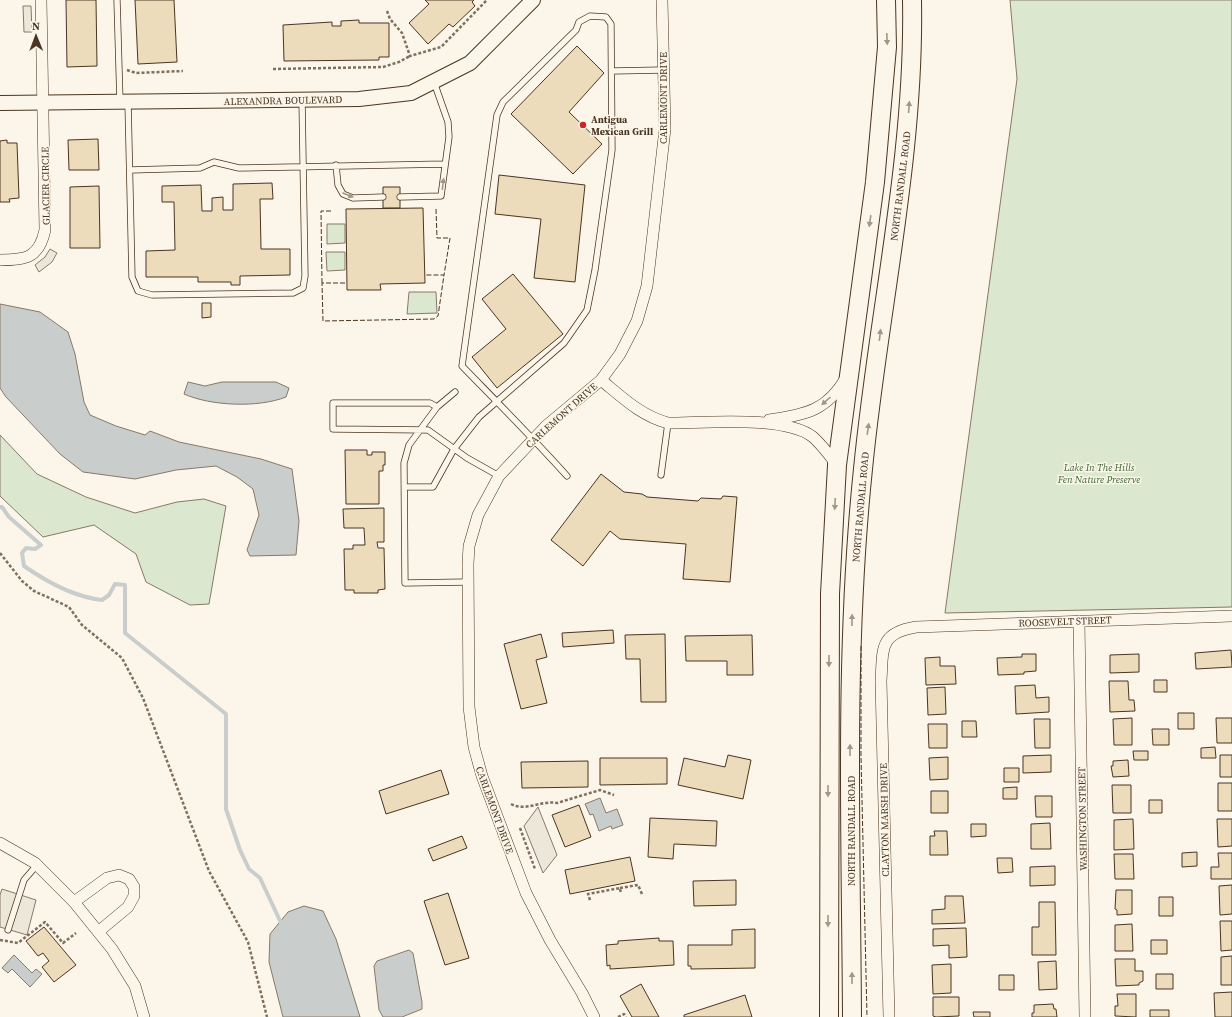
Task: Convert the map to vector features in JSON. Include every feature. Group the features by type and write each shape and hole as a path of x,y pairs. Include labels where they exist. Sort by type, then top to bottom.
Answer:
{"main road":[{"path":"829,1017 829,631 837,465 875,182 887,47 886,0"},
{"name":"NORTH RANDALL ROAD","path":"852,1017 850,735 852,599 863,467 906,146 913,48 912,0"}],"street":[{"path":"40,0 43,103"},
{"name":"ALEXANDRA BOULEVARD","path":"0,103 359,99 411,93 470,63 533,0"},
{"name":"CARLEMONT DRIVE","path":"594,1017 582,993 550,940 526,893 482,776 474,746 469,707 467,582 469,546 478,515 499,476 533,439 601,380 620,354 636,321 648,286 665,130 662,0"},
{"name":"GLACIER CIRCLE","path":"0,260 22,260 42,245 45,230 43,103"},
{"path":"754,422 806,414 823,405 842,384 850,371"},
{"path":"601,380 633,407 657,420 668,423 754,422 792,426 813,437 837,465"},
{"name":"ROOSEVELT STREET","path":"899,630 916,627 1232,616"},
{"name":"WASHINGTON STREET","path":"1079,621 1085,1017"},
{"name":"CLAYTON MARSH DRIVE","path":"888,1017 881,681 882,650 888,640 899,630"},
{"path":"0,843 10,847 37,865 74,902 112,949 135,986 144,1017"},
{"path":"74,902 107,878 119,875 129,879 134,887 134,896 128,907 98,932"}],"lane":[{"path":"117,0 130,170 132,277 138,292 152,295 293,293 303,288 305,276 302,99"},
{"path":"405,487 433,487 454,449 479,418 496,401 564,343 587,310 595,270 611,154 611,24 606,17 590,16 579,22 576,30 503,102 497,115 462,366 496,401 533,439 567,476"},
{"path":"612,71 663,70"},
{"path":"400,197 441,196 449,137 448,122 433,82"},
{"path":"130,170 200,168 214,162 239,168 445,164"},
{"path":"336,165 338,185 343,194 354,198 383,197"},
{"path":"455,392 437,407 409,445 404,463 405,583 467,582"},
{"path":"437,407 430,403 333,403 333,429 428,430 454,449 499,476"},
{"path":"660,475 668,423"},
{"path":"8,930 24,880 37,865"}],"path":[{"path":"273,68 383,68 410,56 441,47 487,0"},
{"path":"386,11 387,15 402,34 410,56"},
{"path":"124,69 136,73 184,71"},
{"path":"0,553 28,586 34,591 69,607 82,625 122,658 143,698 209,870 248,942 267,1017"},
{"path":"510,804 519,808 549,802 556,803 600,790 614,795"},
{"path":"520,828 535,869"},
{"path":"590,900 588,894 638,885 642,894"},
{"path":"620,888 621,894"},
{"path":"0,940 18,943 45,922 63,943 76,934"},
{"path":"618,1017 624,1014 626,1017"}],"green space":[{"name":"Lake In The Hills Fen Nature Preserve","path":"1010,0 1232,0 1232,607 945,613 1017,79"},
{"path":"327,224 345,224 345,243 327,244"},
{"path":"326,252 345,252 345,270 327,271"},
{"path":"409,292 436,292 437,313 407,314"},
{"path":"0,435 37,474 86,497 135,513 177,502 204,499 226,506 209,604 190,605 146,582 136,554 94,525 43,537 0,496"}],"shaded area":[{"path":"23,6 31,6 32,32 24,32"},
{"path":"50,249 57,253 52,262 39,272 35,265 45,257"},
{"path":"0,304 40,312 68,332 75,354 84,402 90,415 116,426 145,435 150,431 179,442 261,459 292,469 299,521 296,555 250,556 247,550 259,515 253,489 237,477 216,466 176,470 135,479 83,472 60,454 6,397 0,388"},
{"path":"188,382 205,386 222,382 276,382 289,388 286,397 275,401 235,404 207,401 184,394"},
{"path":"600,798 606,813 617,809 623,825 612,829 611,826 599,831 593,814 590,815 585,804"},
{"path":"538,807 557,855 543,873 524,826"},
{"path":"2,889 36,900 27,935 0,927 0,895"},
{"path":"304,906 323,911 336,939 360,1017 283,1017 269,962 270,934 288,912"},
{"path":"409,950 413,953 422,1009 402,1017 383,1017 379,1010 374,966 377,961"},
{"path":"14,955 32,973 36,969 42,974 30,987 12,969 8,973 2,968"}],"building":[{"path":"66,0 96,0 97,66 67,67"},
{"path":"135,0 174,0 177,62 138,64"},
{"path":"425,0 474,0 472,2 475,6 453,27 449,24 428,44 409,23 429,4"},
{"path":"359,20 359,23 389,23 389,57 379,57 379,60 284,61 283,25 332,22 332,26 341,26 341,21"},
{"path":"577,46 604,73 569,112 602,144 573,174 511,114"},
{"path":"98,139 99,170 69,170 68,140"},
{"path":"7,140 7,143 17,143 19,198 9,199 10,202 0,202 0,141"},
{"path":"499,175 585,185 575,282 534,278 541,219 495,214"},
{"path":"272,183 273,199 260,199 261,249 290,249 290,275 240,276 240,285 231,285 231,282 198,282 198,277 146,277 146,251 175,250 174,202 162,202 162,186 201,185 202,211 212,211 212,198 223,197 223,210 233,210 233,184"},
{"path":"99,186 100,248 70,248 70,187"},
{"path":"383,187 400,187 400,208 383,208"},
{"path":"423,208 425,283 380,284 381,290 347,290 346,209"},
{"path":"513,274 563,334 497,388 472,357 506,329 482,299"},
{"path":"202,303 211,303 211,317 202,318"},
{"path":"345,450 367,450 367,455 372,455 372,452 385,452 385,465 383,465 383,471 379,471 379,504 346,504"},
{"path":"601,474 624,492 642,494 647,497 698,501 701,498 721,499 723,496 737,497 730,582 683,579 686,544 620,539 610,531 583,566 551,540"},
{"path":"384,508 384,542 377,542 378,548 384,548 385,589 378,590 378,593 354,593 354,590 345,590 344,549 353,549 353,545 365,545 364,528 344,528 343,509"},
{"path":"613,630 614,643 563,647 562,633"},
{"path":"541,634 547,657 536,660 547,703 521,709 504,644"},
{"path":"665,634 666,702 641,702 640,659 626,659 625,635"},
{"path":"752,635 753,675 727,675 727,661 686,661 685,636"},
{"path":"1231,650 1232,667 1196,669 1195,653"},
{"path":"1022,654 1036,654 1036,671 1024,672 1024,674 998,675 997,658 1022,657"},
{"path":"1139,654 1139,672 1110,673 1110,655"},
{"path":"940,657 940,666 955,666 956,684 926,685 925,658"},
{"path":"1154,680 1167,680 1167,692 1154,692"},
{"path":"1109,681 1128,681 1129,700 1134,700 1135,711 1110,712"},
{"path":"1035,685 1036,698 1049,697 1049,712 1016,714 1015,686"},
{"path":"945,687 946,714 928,715 927,688"},
{"path":"1178,713 1194,713 1194,729 1178,729"},
{"path":"1132,718 1132,745 1114,745 1113,719"},
{"path":"1216,718 1232,718 1232,743 1217,743"},
{"path":"1034,719 1050,719 1050,748 1035,748"},
{"path":"962,721 976,721 977,737 962,737"},
{"path":"928,724 947,724 947,748 929,748"},
{"path":"1152,729 1169,729 1169,745 1153,745"},
{"path":"1215,747 1216,758 1201,758 1201,748"},
{"path":"1133,751 1148,751 1148,760 1134,760"},
{"path":"728,755 751,760 743,799 678,785 684,758 725,767"},
{"path":"1051,755 1051,772 1023,773 1023,756"},
{"path":"1220,755 1232,755 1232,777 1220,777"},
{"path":"948,757 948,779 930,780 929,758"},
{"path":"600,758 667,758 667,784 600,785"},
{"path":"1128,760 1129,776 1113,777 1111,766 1113,766 1113,761"},
{"path":"588,761 588,787 522,788 521,762"},
{"path":"1004,768 1019,768 1019,782 1004,782"},
{"path":"441,770 449,794 386,814 379,791"},
{"path":"1218,783 1232,783 1232,811 1218,811"},
{"path":"1112,785 1131,785 1131,813 1113,813"},
{"path":"1017,787 1017,799 1003,799 1003,788"},
{"path":"931,791 948,791 948,813 931,813"},
{"path":"1035,796 1052,796 1052,817 1036,817"},
{"path":"1149,800 1162,800 1162,813 1149,813"},
{"path":"579,805 591,837 565,847 552,815"},
{"path":"650,818 717,821 716,846 674,844 673,859 648,857"},
{"path":"1133,819 1134,849 1114,850 1114,820"},
{"path":"1217,819 1232,819 1232,846 1218,847"},
{"path":"1050,823 1051,849 1031,849 1031,824"},
{"path":"971,824 986,824 986,836 971,837"},
{"path":"934,831 947,831 948,855 930,855 930,836 935,836"},
{"path":"462,836 467,848 433,861 428,849"},
{"path":"1197,852 1197,866 1182,867 1182,853"},
{"path":"1218,853 1232,853 1232,879 1211,879 1211,867 1219,867"},
{"path":"1114,854 1133,854 1134,879 1115,879"},
{"path":"630,857 635,881 570,894 565,870"},
{"path":"997,858 1012,858 1013,872 998,873"},
{"path":"1055,866 1055,885 1030,886 1030,867"},
{"path":"736,880 736,905 694,906 693,881"},
{"path":"1232,885 1232,914 1220,915 1219,886"},
{"path":"1116,890 1132,890 1132,914 1117,915 1117,910 1115,909"},
{"path":"448,893 469,958 445,965 424,901"},
{"path":"945,896 963,896 965,923 932,924 932,910 945,909"},
{"path":"1159,897 1173,897 1173,916 1159,916"},
{"path":"1039,902 1055,902 1056,955 1032,955 1032,927 1039,927"},
{"path":"1220,921 1232,921 1232,950 1221,951"},
{"path":"1132,924 1133,951 1115,951 1115,925"},
{"path":"44,927 76,965 54,982 42,967 49,961 43,953 38,956 26,941"},
{"path":"966,928 967,957 949,958 949,945 933,946 933,929"},
{"path":"755,929 755,968 691,969 691,966 688,966 688,945 732,945 732,930"},
{"path":"659,938 659,941 673,941 674,965 610,969 610,965 607,966 606,945 618,944 618,941"},
{"path":"1151,940 1167,940 1167,954 1151,954"},
{"path":"1232,956 1232,985 1221,985 1221,957"},
{"path":"1115,959 1135,959 1135,971 1143,971 1143,981 1139,983 1139,985 1116,986"},
{"path":"1056,961 1057,989 1039,990 1038,962"},
{"path":"951,964 951,993 933,994 932,965"},
{"path":"1156,974 1173,974 1173,989 1156,989"},
{"path":"999,975 1014,975 1014,990 999,990"},
{"path":"641,984 659,1017 632,1017 620,996"},
{"path":"1232,992 1232,1017 1215,1017 1214,993"},
{"path":"1117,994 1136,994 1136,1017 1115,1016 1115,1006 1118,1006"},
{"path":"745,995 752,1017 684,1017 684,1015"},
{"path":"933,997 959,997 959,1016 933,1016"},
{"path":"1053,1004 1054,1009 1056,1009 1057,1017 1032,1017 1032,1013 1034,1013 1034,1005"},
{"path":"1150,1010 1169,1010 1169,1017 1150,1017"},
{"path":"973,1012 990,1012 990,1017 974,1017"}],"waterway":[{"path":"0,507 2,507 9,517 41,545 35,549 26,548 22,553 24,566 61,588 81,596 102,600 109,595 115,584 125,585 125,633 226,714 226,809 240,850 249,869 260,878 282,925"}],"fence":[{"path":"436,209 437,238 450,238 444,275"},
{"path":"322,283 321,211 333,211"},
{"path":"345,283 322,283 323,321 434,319 438,316 444,275 426,275"},
{"path":"861,646 861,756 867,1017"}],"place":[{"name":"Antigua Mexican Grill","path":"583,125"}]}
